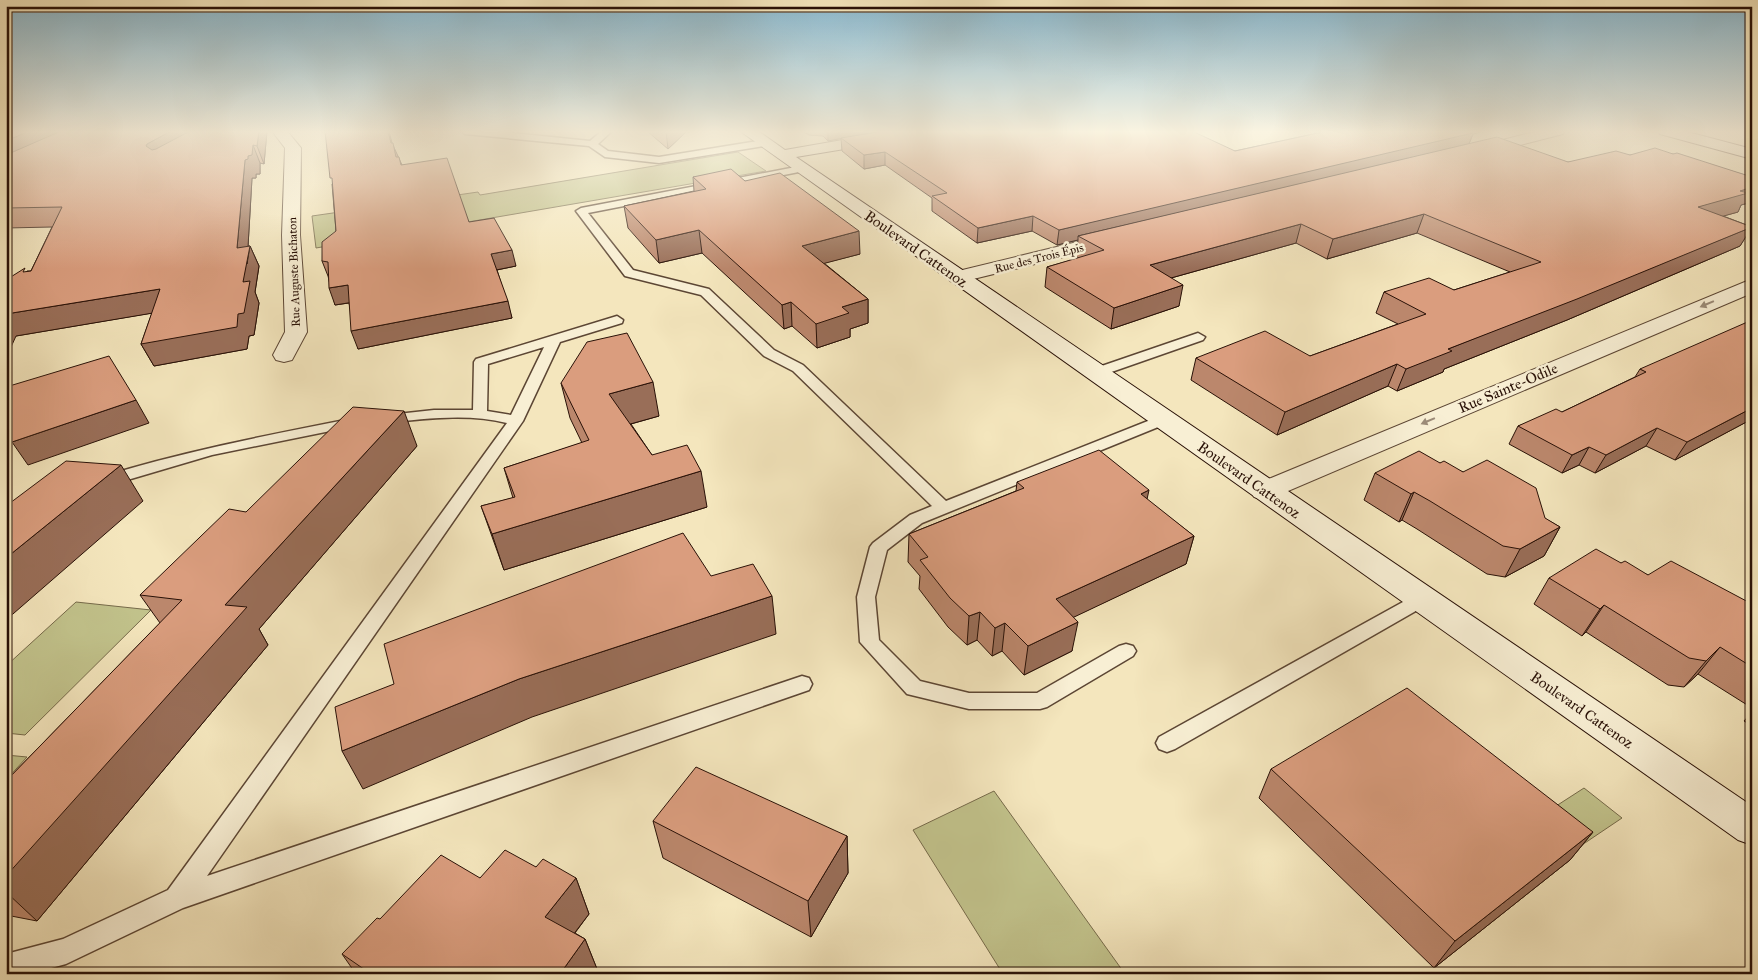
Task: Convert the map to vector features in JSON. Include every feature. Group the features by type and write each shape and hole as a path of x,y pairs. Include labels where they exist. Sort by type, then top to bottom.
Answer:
{"street":[{"name":"Rue Auguste Bichaton","path":"284,354 296,332 291,236 292,177"},
{"name":"Boulevard Cattenoz","path":"812,177 1752,828"},
{"name":"Rue des Trois Épis","path":"957,278 1132,235"},
{"name":"Rue Sainte-Odile","path":"1264,491 1752,285"}],"lane":[{"path":"706,177 581,211 630,274 705,292 769,353 798,368 944,508"},
{"path":"480,414 481,362 617,320"},
{"path":"1095,373 1198,337"},
{"path":"177,898 516,421 554,340"},
{"path":"87,489 119,476 164,462 304,431 356,422 401,417 480,414 494,414 516,421"},
{"path":"1126,651 1040,701 968,701 914,688 870,642 866,597 879,547 916,519 1163,420"},
{"path":"1167,743 1421,599"},
{"path":"6,967 66,951 177,898 802,684"}],"green space":[{"path":"590,177 732,177 316,248 312,216 478,192 480,195"},
{"path":"76,602 151,610 25,735 6,733 6,666"},
{"path":"6,755 27,757 6,780"},
{"path":"1584,788 1622,818 1573,851 1536,819"},
{"path":"994,791 1125,974 1003,974 913,830"}],"building":[{"path":"6,177 243,177 237,248 250,246 243,282 250,281 244,313 238,314 237,327 141,344 160,289 6,314 6,280 25,268 23,272 31,271 62,207 6,208"},
{"path":"453,177 469,222 494,218 512,250 491,254 508,301 351,331 348,285 329,288 328,262 322,261 322,242 336,231 332,178 330,178"},
{"path":"693,177 740,177 745,181 764,177 785,177 859,231 802,246 868,299 842,307 849,313 816,324 791,302 782,305 699,230 656,240 624,206 706,189"},
{"path":"922,177 1286,177 1059,230 1033,216 978,228 932,196 947,193"},
{"path":"1329,177 1752,177 1752,187 1740,191 1748,193 1698,207 1752,227 1577,299 1448,349 1452,351 1406,369 1397,364 1285,412 1196,358 1265,331 1310,356 1426,314 1384,292 1429,278 1454,290 1541,262 1424,214 1333,239 1301,224 1150,265 1183,285 1114,308 1047,267 1104,250 1078,236"},
{"path":"1752,320 1752,408 1687,442 1657,428 1606,455 1589,447 1572,455 1518,426 1556,409 1562,412 1646,372 1640,369"},
{"path":"627,333 653,382 609,394 652,455 687,445 701,471 492,534 481,506 515,497 504,468 589,440 561,383 587,342"},
{"path":"109,356 136,400 12,442 6,427 6,387"},
{"path":"353,407 404,411 225,605 247,607 6,876 6,781 182,600 140,595 229,509 246,512"},
{"path":"1099,450 1149,490 1141,494 1194,536 1056,599 1078,622 1028,646 1005,623 995,628 980,612 969,616 950,598 920,560 928,557 909,534 1024,488 1017,482"},
{"path":"1419,451 1440,463 1444,461 1463,472 1487,460 1536,488 1545,518 1560,527 1520,549 1503,546 1430,501 1414,492 1411,494 1375,473"},
{"path":"66,461 121,465 6,558 6,506"},
{"path":"683,533 711,576 753,564 772,596 519,679 342,751 335,707 394,684 384,644"},
{"path":"1596,549 1621,563 1625,561 1648,575 1671,561 1752,604 1752,667 1720,647 1706,661 1689,658 1604,605 1600,609 1549,578"},
{"path":"1407,688 1593,832 1455,941 1271,769"},
{"path":"696,767 847,836 808,901 653,821"},
{"path":"505,850 536,867 543,859 576,878 545,917 585,939 560,974 371,974 342,954 377,918 380,919 441,855 480,878"}]}
